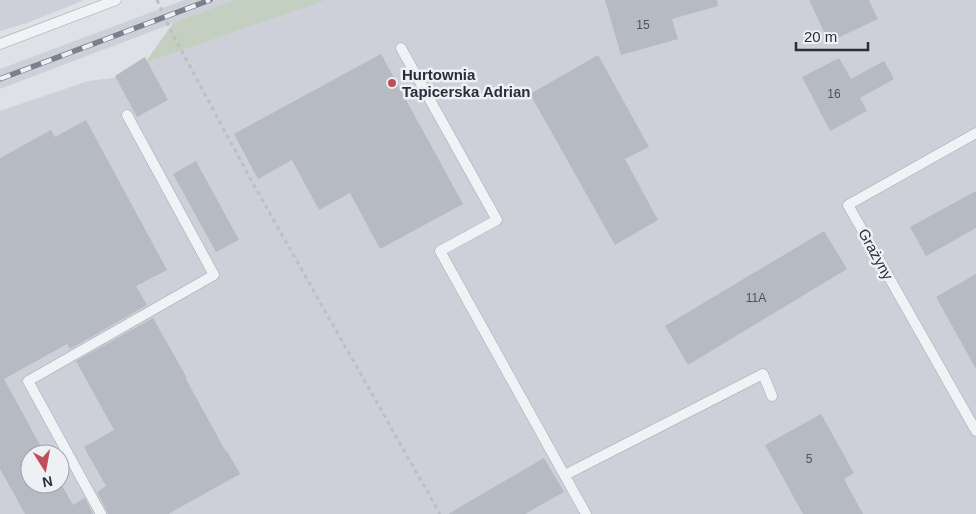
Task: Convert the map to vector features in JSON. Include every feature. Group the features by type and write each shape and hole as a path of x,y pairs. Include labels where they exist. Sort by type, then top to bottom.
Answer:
{"lane":[{"path":"0,44 116,0"},
{"path":"401,48 497,220 440,251 586,514"},
{"path":"101,514 28,381 214,275 128,114"},
{"name":"Grażyny","path":"976,133 848,205 976,431"},
{"path":"565,475 763,374 772,396"}],"path":[{"path":"157,0 179,46 251,180 440,514"}],"shaded area":[{"path":"0,0 84,0 27,23 0,31"},
{"path":"184,0 234,0 0,89 0,69"},
{"path":"327,0 976,0 976,514 0,514 0,111 88,81 113,78 145,63"}],"green space":[{"path":"234,0 327,0 145,63 173,23"}],"building":[{"path":"605,0 717,0 718,6 672,19 678,39 621,55"},
{"path":"809,0 869,0 878,19 829,42"},
{"path":"381,54 463,204 380,249 350,193 319,210 292,160 258,179 234,134"},
{"path":"598,55 649,147 625,159 658,220 615,245 530,94"},
{"path":"145,57 168,100 137,117 115,76"},
{"path":"839,58 851,79 884,61 894,79 860,98 867,111 830,131 802,77"},
{"path":"86,120 167,270 136,286 147,305 70,349 67,344 4,379 40,444 20,444 20,494 67,494 73,505 85,498 93,514 25,514 0,469 0,158 51,130 55,137"},
{"path":"196,161 239,240 216,252 173,174"},
{"path":"976,191 976,228 926,256 910,227"},
{"path":"824,231 847,269 688,365 665,326"},
{"path":"976,274 976,369 936,297"},
{"path":"153,318 226,452 240,474 168,514 108,514 97,492 106,486 84,447 114,430 76,361"},
{"path":"821,414 854,473 844,479 863,514 803,514 765,445"},
{"path":"544,458 564,492 525,514 448,514"}],"railway":[{"path":"0,79 210,0"}],"place":[{"name":"Hurtownia Tapicerska Adrian","path":"392,83"}]}
